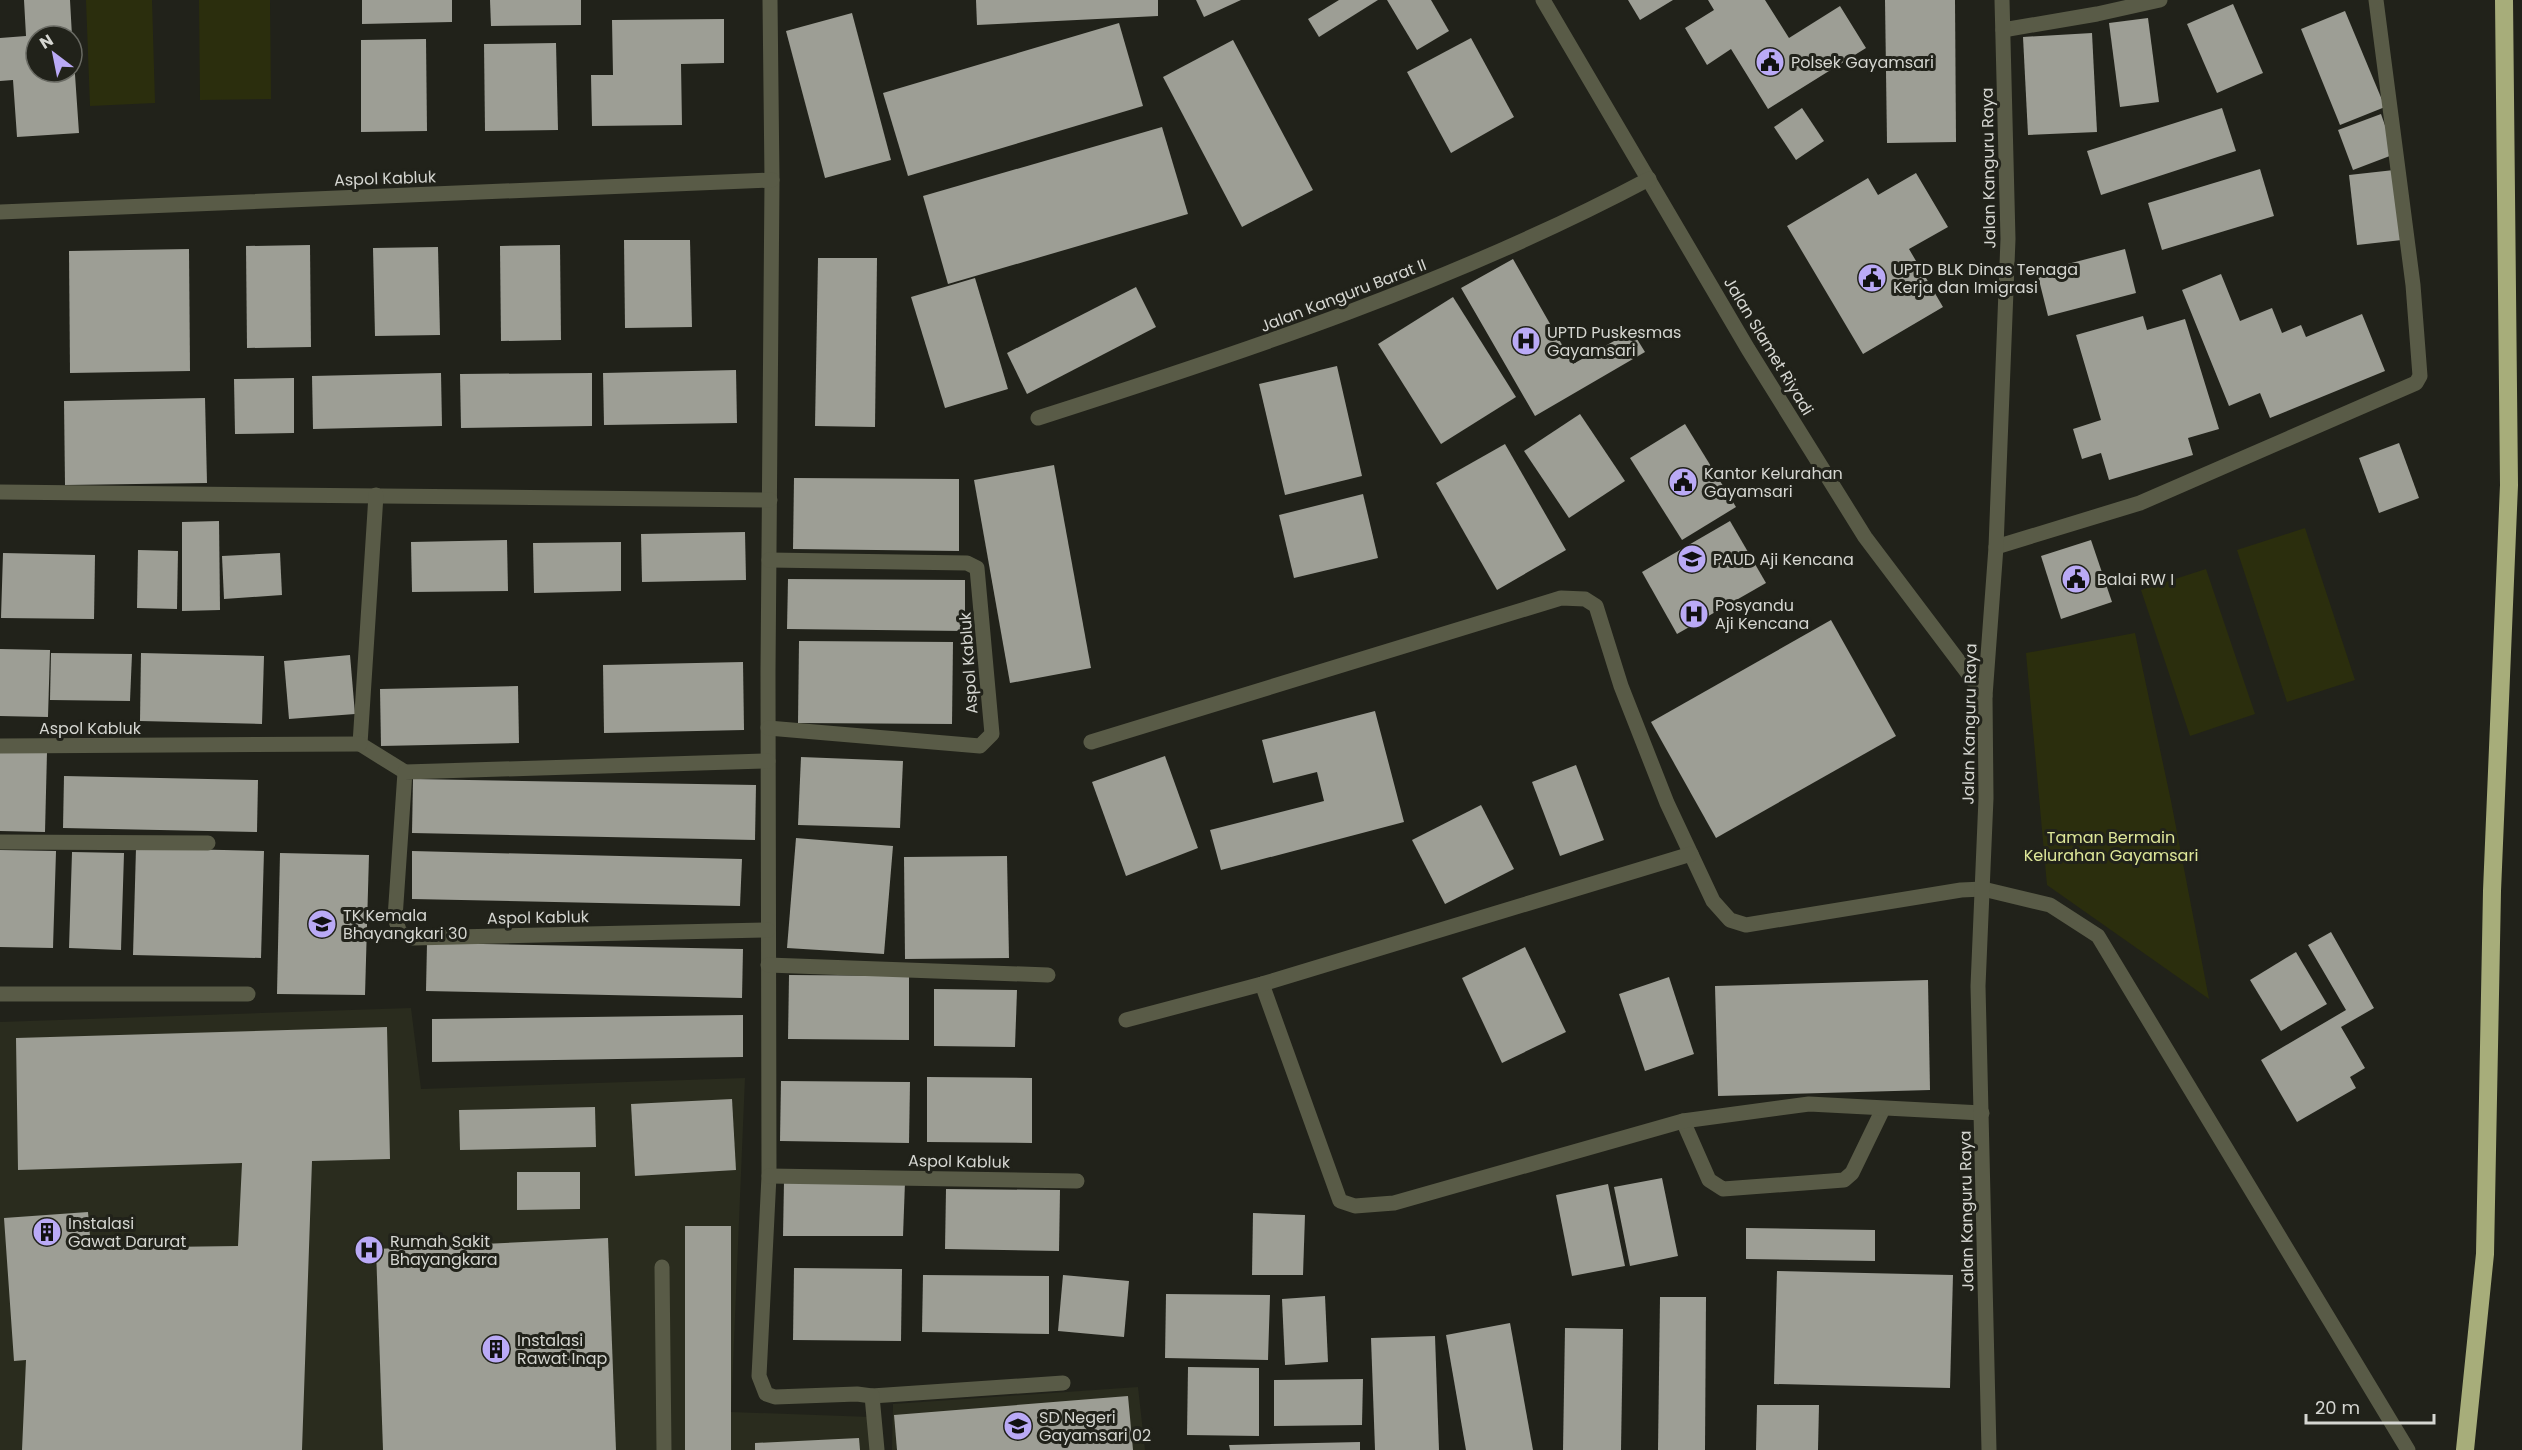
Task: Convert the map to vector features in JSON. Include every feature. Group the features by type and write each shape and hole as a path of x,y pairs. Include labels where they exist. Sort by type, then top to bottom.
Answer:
{"highway":[{"path":"2465,1450 2485,1254 2492,891 2509,485 2504,0"}],"street":[{"path":"770,0 772,180 768,728 769,1176 759,1376 766,1394 776,1396 857,1394 872,1396 1063,1383"},
{"name":"Jalan Slamet Riyadi","path":"1543,0 1748,349 1865,537 1985,696"},
{"name":"Jalan Kanguru Raya","path":"1989,1450 1978,986 1986,798 1985,696 1996,547 2008,238 2002,0"},
{"path":"2003,30 2097,15 2160,0"},
{"path":"1996,547 2140,503 2416,383 2420,376 2413,285 2376,0"},
{"name":"Jalan Kanguru Barat II","path":"1038,418 1328,322 1470,266 1596,207 1649,179"},
{"name":"Aspol Kabluk","path":"0,212 772,180"},
{"path":"0,492 770,500"},
{"path":"376,495 360,744 405,772 768,761"},
{"name":"Aspol Kabluk","path":"768,728 980,746 992,734 977,568 967,563 769,560"},
{"path":"1091,742 1561,598 1585,599 1596,606 1621,686 1691,854 1713,901 1730,920 1746,925 1961,890 1983,889 2050,904 2098,936 2408,1450"},
{"name":"Aspol Kabluk","path":"0,746 360,744"},
{"name":"Aspol Kabluk","path":"405,772 395,918 400,933 413,938 768,930"},
{"path":"0,842 208,843"},
{"path":"1126,1020 1262,984 1691,854"},
{"path":"768,965 1048,975"},
{"path":"1262,984 1340,1201 1354,1206 1394,1203 1683,1121 1809,1104 1982,1113"},
{"path":"0,994 248,994"},
{"path":"1683,1121 1709,1180 1723,1189 1844,1180 1852,1173 1883,1109"},
{"name":"Aspol Kabluk","path":"769,1176 1077,1181"},
{"path":"662,1267 663,1450"},
{"path":"872,1396 877,1450"}],"shaded area":[{"name":"Rumah Sakit Bhayangkara","path":"411,1008 421,1089 745,1078 731,1412 871,1417 872,1450 0,1450 0,1022"},
{"name":"SD Negeri Gayamsari 02","path":"1138,1387 1145,1450 892,1450 893,1404"}],"green space":[{"path":"86,0 152,0 155,103 90,106"},
{"path":"199,0 270,0 271,99 200,100"},
{"path":"2305,528 2355,680 2287,702 2237,550"},
{"path":"2206,569 2255,714 2190,736 2141,590"},
{"name":"Taman Bermain Kelurahan Gayamsari","path":"2135,633 2171,801 2209,999 2047,885 2026,653"}],"building":[{"path":"24,0 70,0 71,24 25,24"},
{"path":"362,0 452,0 452,22 362,24"},
{"path":"490,0 581,0 581,25 491,26"},
{"path":"976,0 1158,0 1158,16 977,25"},
{"path":"1196,0 1241,0 1204,17"},
{"path":"1339,0 1378,0 1319,37 1308,19"},
{"path":"1387,0 1431,0 1449,31 1417,50"},
{"path":"1628,0 1673,0 1640,20"},
{"path":"1708,0 1765,0 1789,38 1840,6 1866,48 1768,109 1731,49 1707,65 1685,28 1714,10"},
{"path":"1885,0 1955,0 1956,142 1887,143"},
{"path":"2233,4 2263,73 2217,93 2187,24"},
{"path":"2345,11 2385,107 2340,125 2301,29"},
{"path":"852,13 891,160 825,178 786,31"},
{"path":"2148,18 2159,102 2120,107 2109,23"},
{"path":"724,19 724,63 681,64 682,125 592,126 591,75 613,75 612,20"},
{"path":"1119,23 1143,106 908,176 883,93"},
{"path":"2092,33 2097,132 2028,135 2023,37"},
{"path":"24,36 24,84 76,84 79,133 17,137 13,80 0,81 0,38"},
{"path":"1471,38 1514,117 1451,153 1407,72"},
{"path":"426,39 427,131 361,132 361,40"},
{"path":"1233,40 1313,190 1242,227 1163,77"},
{"path":"556,43 558,130 485,131 484,44"},
{"path":"1802,108 1824,141 1796,160 1774,127"},
{"path":"2222,108 2236,151 2101,195 2087,151"},
{"path":"2381,114 2395,154 2353,170 2338,130"},
{"path":"1162,127 1188,214 948,284 923,196"},
{"path":"2260,169 2274,216 2162,250 2148,203"},
{"path":"2394,170 2402,240 2357,245 2349,175"},
{"name":"UPTD BLK Dinas Tenaga Kerja dan Imigrasi","path":"1916,173 1948,227 1909,249 1943,307 1863,354 1787,226 1868,178 1878,195"},
{"path":"624,240 690,240 692,327 625,328"},
{"path":"310,245 311,347 247,348 246,246"},
{"path":"560,245 561,340 501,341 500,246"},
{"path":"438,247 440,335 375,336 373,248"},
{"path":"189,249 190,371 70,373 69,251"},
{"path":"2125,249 2136,293 2048,316 2037,272"},
{"path":"818,258 877,258 875,427 815,426"},
{"name":"UPTD Puskesmas Gayamsari","path":"1513,259 1573,364 1632,331 1645,352 1535,416 1461,288"},
{"path":"2221,274 2240,321 2272,308 2282,333 2301,325 2306,337 2362,314 2385,371 2270,418 2260,393 2229,406 2182,290"},
{"path":"975,278 1008,389 945,408 911,297"},
{"path":"1136,287 1156,327 1027,394 1007,353"},
{"path":"1453,297 1516,397 1441,444 1378,344"},
{"path":"2143,316 2147,330 2185,319 2219,429 2188,438 2193,455 2109,480 2101,453 2082,459 2073,429 2101,420 2076,335"},
{"path":"1337,366 1362,476 1285,495 1259,384"},
{"path":"736,370 737,423 604,425 603,373"},
{"path":"441,373 442,426 313,429 312,376"},
{"path":"592,373 592,426 461,428 460,374"},
{"path":"294,378 294,433 235,434 234,379"},
{"path":"205,398 207,483 65,485 64,401"},
{"path":"1580,414 1625,481 1569,518 1524,451"},
{"name":"Kantor Kelurahan Gayamsari","path":"1685,424 1736,507 1682,540 1630,458"},
{"path":"2399,443 2419,498 2379,513 2359,458"},
{"path":"1505,444 1566,550 1497,590 1436,483"},
{"path":"1054,465 1091,668 1010,683 974,480"},
{"path":"794,478 959,479 959,551 793,549"},
{"path":"1363,494 1378,558 1294,578 1279,515"},
{"path":"219,521 220,610 182,611 182,522"},
{"path":"1730,521 1766,583 1677,634 1642,572"},
{"path":"745,532 746,580 642,582 641,534"},
{"path":"507,540 508,591 412,592 411,542"},
{"name":"Balai RW I","path":"2091,540 2112,602 2061,619 2041,556"},
{"path":"621,542 621,591 534,593 533,543"},
{"path":"138,550 178,551 177,609 137,608"},
{"path":"3,553 95,555 94,619 1,618"},
{"path":"280,553 282,595 224,599 222,556"},
{"path":"788,579 965,580 965,631 787,629"},
{"path":"1831,620 1896,736 1716,838 1651,722"},
{"path":"799,641 953,642 952,724 798,723"},
{"path":"0,649 50,650 48,717 0,716"},
{"path":"51,653 132,654 130,701 50,700"},
{"path":"141,653 264,656 262,724 140,721"},
{"path":"350,655 355,714 289,719 284,661"},
{"path":"743,662 744,730 604,733 603,665"},
{"path":"518,686 519,743 381,746 380,689"},
{"path":"1375,711 1404,822 1221,870 1210,830 1324,801 1317,772 1273,783 1262,740"},
{"path":"0,751 47,752 45,832 0,831"},
{"path":"1165,756 1198,848 1126,876 1092,782"},
{"path":"801,757 903,761 900,828 798,825"},
{"path":"1576,765 1604,840 1560,856 1532,782"},
{"path":"64,776 258,780 257,832 63,828"},
{"path":"413,779 756,785 755,840 412,833"},
{"path":"1481,805 1514,869 1445,904 1412,840"},
{"path":"796,838 893,846 884,954 787,948"},
{"path":"136,848 264,851 261,958 133,955"},
{"path":"0,850 56,851 53,948 0,947"},
{"path":"412,851 742,859 740,906 412,899"},
{"path":"72,852 124,853 121,950 69,948"},
{"name":"TK Kemala Bhayangkari 30","path":"280,853 369,855 365,995 277,994"},
{"path":"1007,856 1009,958 905,959 904,857"},
{"path":"2331,932 2374,1008 2341,1027 2365,1068 2350,1077 2356,1088 2297,1122 2261,1060 2346,1010 2308,945"},
{"path":"427,943 743,949 742,998 426,991"},
{"path":"1525,947 1566,1032 1502,1063 1462,978"},
{"path":"2296,952 2327,1004 2281,1031 2250,980"},
{"path":"789,975 909,976 909,1040 788,1039"},
{"path":"1669,977 1694,1054 1645,1071 1619,994"},
{"path":"1928,980 1930,1090 1718,1096 1715,986"},
{"path":"934,989 1017,990 1015,1047 934,1046"},
{"path":"743,1015 743,1057 432,1062 432,1019"},
{"name":"Instalasi Gawat Darurat","path":"387,1027 390,1159 312,1161 302,1450 22,1450 26,1360 14,1361 4,1218 88,1212 91,1248 238,1246 242,1163 18,1170 16,1038"},
{"path":"927,1077 1032,1078 1032,1143 927,1142"},
{"path":"781,1081 910,1082 909,1143 780,1141"},
{"path":"732,1099 736,1170 635,1176 631,1104"},
{"path":"595,1107 596,1147 460,1150 459,1110"},
{"path":"517,1172 580,1172 580,1209 517,1210"},
{"path":"1662,1178 1678,1256 1630,1266 1614,1187"},
{"path":"784,1181 905,1182 903,1236 783,1236"},
{"path":"1608,1184 1625,1266 1572,1276 1556,1195"},
{"path":"946,1189 1060,1190 1059,1251 945,1249"},
{"path":"1253,1213 1305,1215 1303,1275 1252,1275"},
{"path":"685,1226 731,1226 731,1450 685,1450"},
{"path":"1746,1228 1875,1230 1875,1261 1746,1259"},
{"name":"Instalasi Rawat Inap","path":"608,1238 616,1450 383,1450 376,1249"},
{"path":"794,1268 902,1269 901,1341 793,1340"},
{"path":"1777,1271 1953,1275 1950,1388 1774,1384"},
{"path":"923,1275 1049,1276 1049,1334 922,1332"},
{"path":"1063,1275 1129,1281 1124,1337 1058,1331"},
{"path":"1166,1294 1270,1295 1268,1360 1165,1358"},
{"path":"1325,1296 1328,1362 1285,1365 1282,1299"},
{"path":"1660,1297 1706,1297 1705,1450 1658,1450"},
{"path":"1510,1323 1533,1450 1466,1450 1446,1335"},
{"path":"1565,1328 1623,1329 1621,1450 1563,1450"},
{"path":"1435,1336 1439,1450 1375,1450 1371,1338"},
{"path":"1188,1367 1259,1368 1259,1436 1187,1435"},
{"path":"1363,1379 1362,1425 1274,1426 1274,1380"},
{"name":"SD Negeri Gayamsari 02","path":"1128,1396 1133,1450 897,1450 894,1415"},
{"path":"1757,1405 1819,1405 1818,1450 1756,1450"},
{"path":"859,1438 860,1450 755,1450 755,1443"},
{"path":"1360,1442 1360,1450 1230,1450 1229,1445"}],"place":[{"name":"Polsek Gayamsari","path":"1770,62"},
{"name":"UPTD BLK Dinas Tenaga Kerja dan Imigrasi","path":"1872,278"},
{"name":"UPTD Puskesmas Gayamsari","path":"1526,341"},
{"name":"Kantor Kelurahan Gayamsari","path":"1683,482"},
{"name":"PAUD Aji Kencana","path":"1692,559"},
{"name":"Balai RW I","path":"2076,579"},
{"name":"Posyandu Aji Kencana","path":"1694,614"},
{"name":"TK Kemala Bhayangkari 30","path":"322,924"},
{"name":"Instalasi Gawat Darurat","path":"47,1232"},
{"name":"Rumah Sakit Bhayangkara","path":"369,1250"},
{"name":"Instalasi Rawat Inap","path":"496,1349"},
{"name":"SD Negeri Gayamsari 02","path":"1018,1426"}]}
